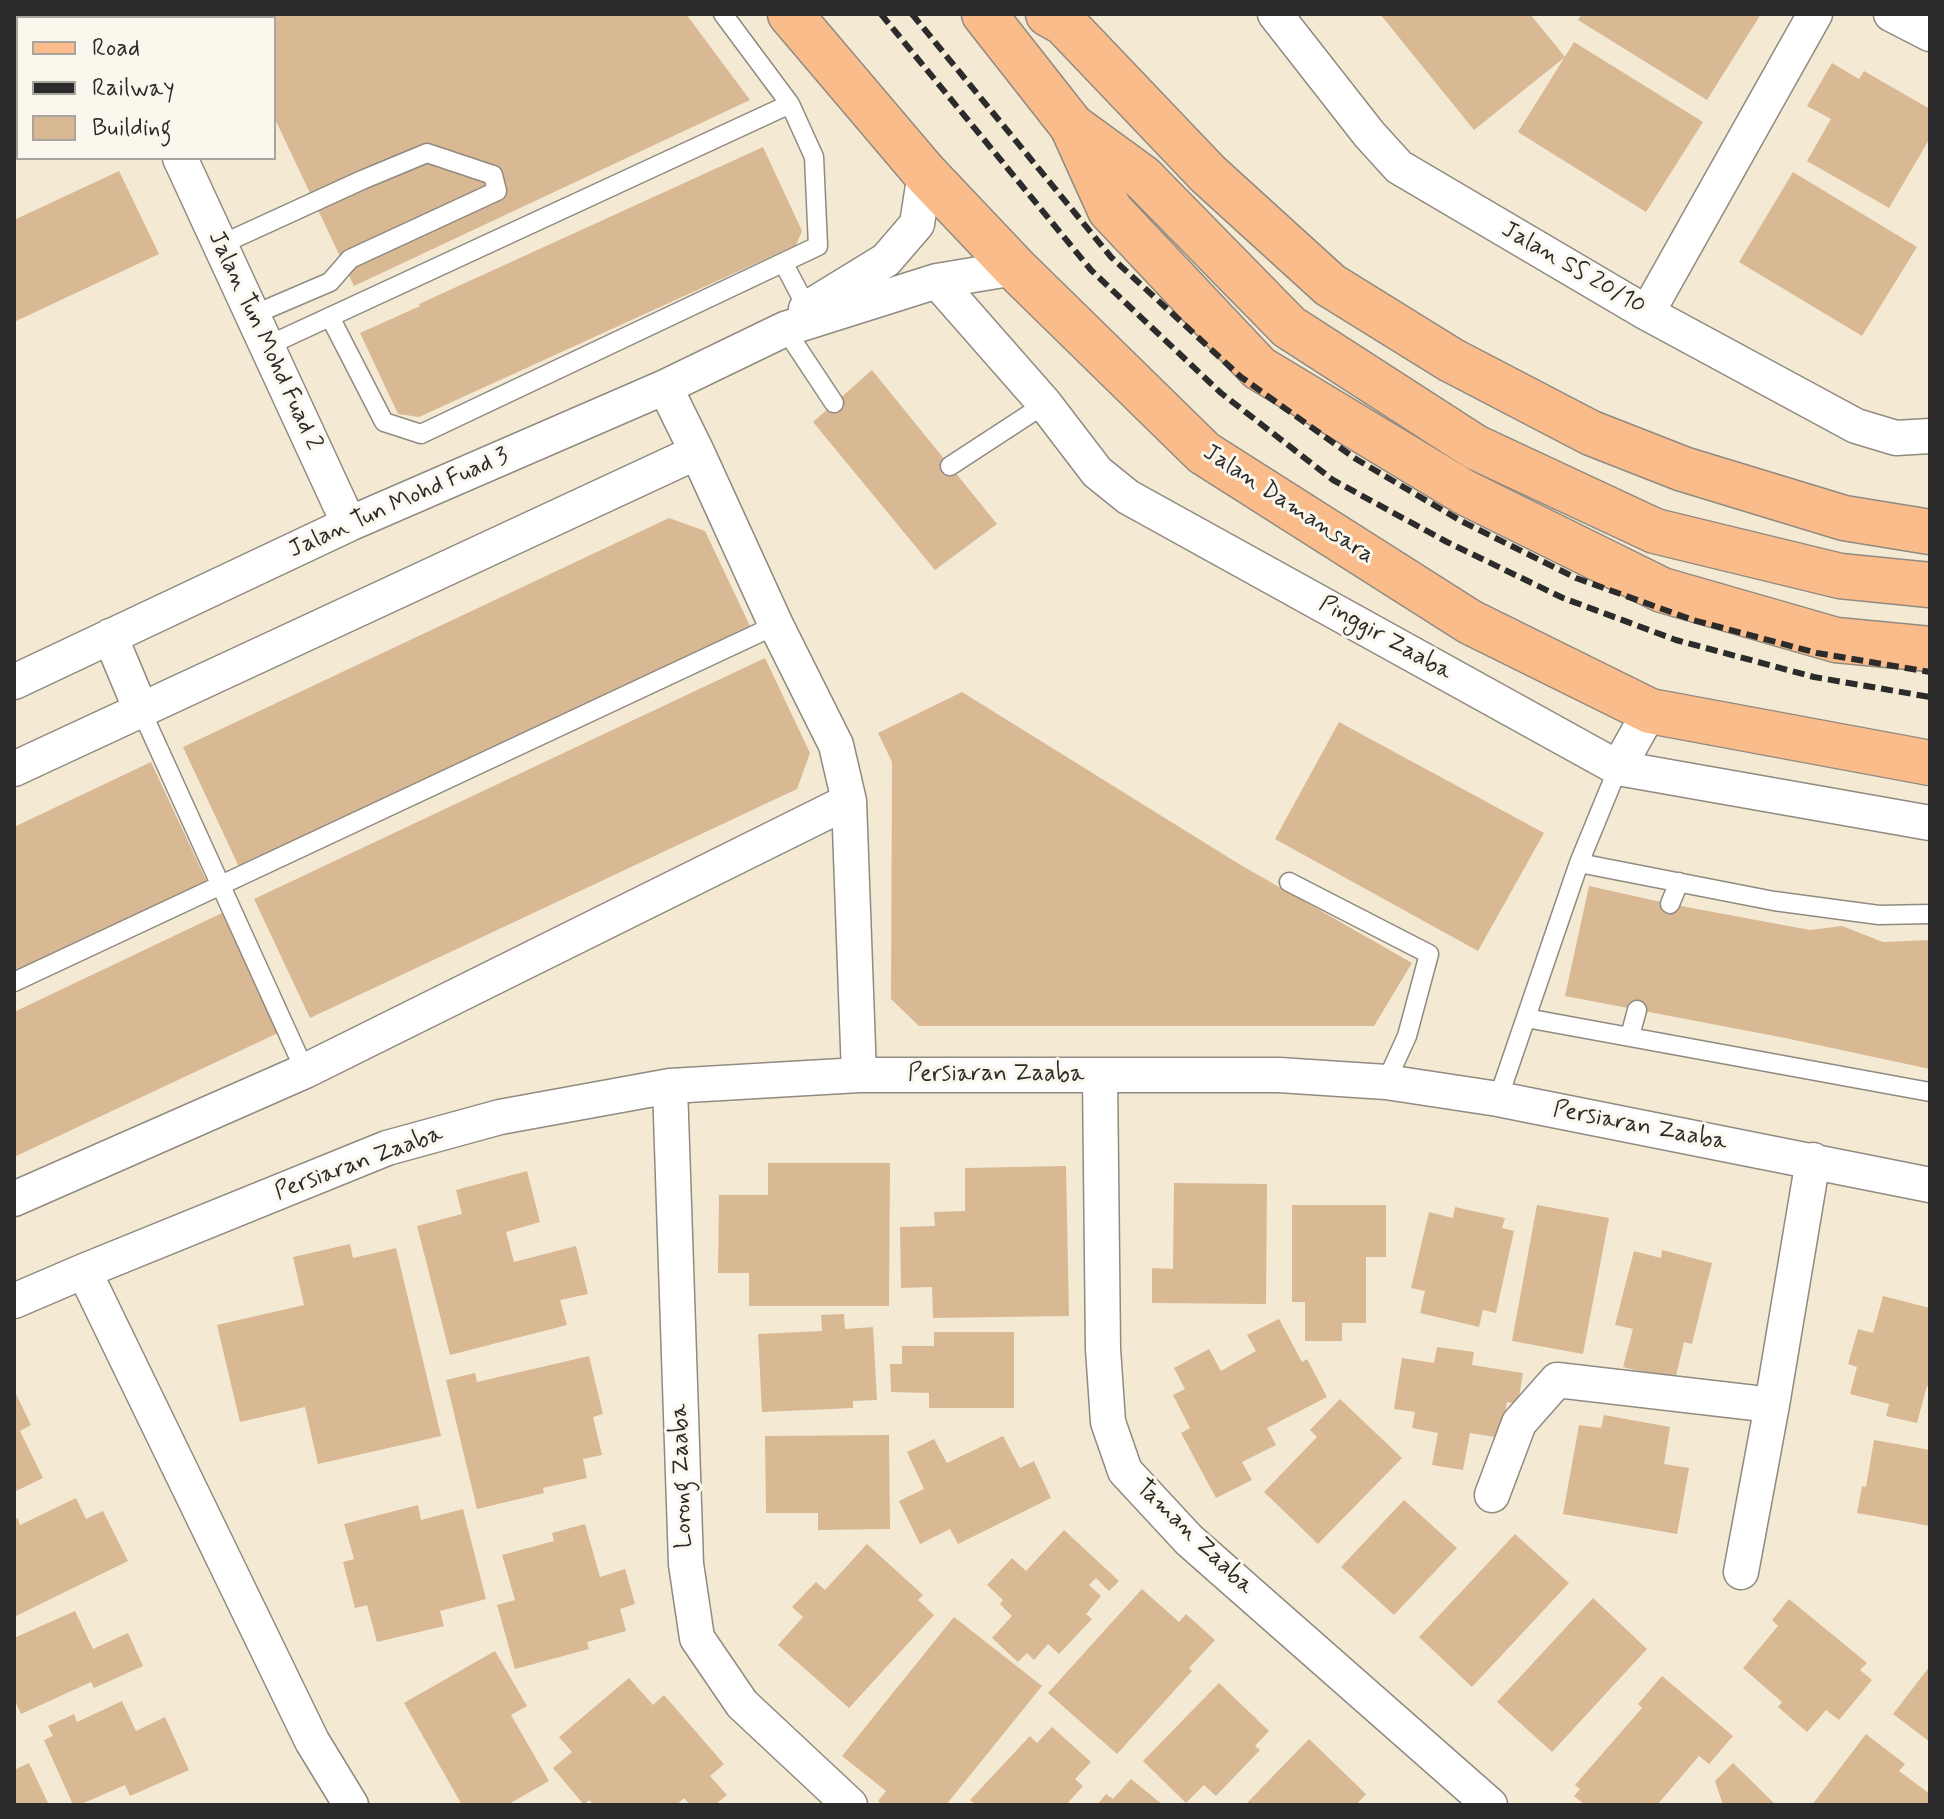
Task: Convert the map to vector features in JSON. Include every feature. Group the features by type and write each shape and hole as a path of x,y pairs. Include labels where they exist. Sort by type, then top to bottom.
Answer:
{"main road":[{"name":"Jalan Damansara","path":"790,14 925,173 1015,268 1204,453 1470,622 1650,711 1930,763"},
{"path":"984,14 1072,126 1110,210 1259,368 1464,492 1662,590 1836,640 1930,649"},
{"path":"1048,14 1064,23 1208,174 1330,285 1451,360 1591,433 1683,469 1844,518 1930,532"},
{"path":"1072,126 1142,177 1289,327 1475,447 1655,531 1840,576 1930,585"}],"street":[{"name":"Jalan SS 20/10","path":"1275,14 1369,134 1399,167 1647,313 1856,426 1896,438 1930,436"},
{"path":"1647,313 1815,14"},
{"path":"1891,14 1930,34"},
{"name":"Jalan Tun Mohd Fuad 2","path":"181,160 349,524"},
{"name":"Jalan Tun Mohd Fuad 3","path":"14,682 349,524 665,387 796,319 886,260 917,224 925,173"},
{"name":"Jalan Tun Mohd Fuad 3","path":"796,319 937,281 1015,268"},
{"name":"Pinggir Zaaba","path":"937,281 1045,404 1097,472 1128,497 1618,768 1930,823"},
{"path":"665,387 776,625 836,745 849,801 859,1075"},
{"path":"14,769 697,452"},
{"path":"110,636 141,710"},
{"path":"1618,768 1650,711"},
{"path":"14,1199 305,1071 849,801"},
{"name":"Persiaran Zaaba","path":"14,1301 387,1148 500,1117 670,1086 859,1075 1279,1075 1386,1082 1498,1099 1930,1185"},
{"name":"Taman Zaaba","path":"1100,1075 1103,1349 1108,1422 1125,1471 1189,1540 1490,1805"},
{"name":"Lorong Zaaba","path":"670,1086 686,1564 697,1638 742,1704 850,1805"},
{"path":"1741,1572 1813,1160"},
{"path":"84,1271 312,1741 351,1805"},
{"path":"1492,1495 1519,1423 1557,1380 1772,1405"}],"lane":[{"path":"330,317 384,422 421,434 818,246 814,157 790,104 723,14"},
{"path":"267,346 790,104"},
{"path":"220,245 427,153 493,175 497,191 350,259 330,282 253,315"},
{"path":"784,264 796,319 834,403"},
{"path":"950,466 1045,404"},
{"path":"14,982 776,625"},
{"path":"141,710 305,1071"},
{"path":"1498,1099 1579,863 1618,768"},
{"path":"1579,863 1774,901 1879,915 1930,914"},
{"path":"1289,882 1429,954 1407,1036 1386,1082"},
{"path":"1670,904 1679,882"},
{"path":"1630,1036 1637,1010"},
{"path":"1526,1018 1930,1092"}],"building":[{"path":"686,14 750,100 354,286 276,121 276,16 226,16"},
{"path":"1380,14 1530,14 1565,57 1474,130"},
{"path":"1582,14 1761,14 1707,100 1578,20"},
{"path":"1574,42 1703,122 1646,212 1518,132"},
{"path":"1832,63 1859,79 1864,71 1930,109 1930,138 1889,208 1807,161 1831,119 1807,106"},
{"path":"763,147 802,231 796,245 419,417 398,414 360,333"},
{"path":"119,171 159,254 14,322 14,220"},
{"path":"1793,172 1917,247 1862,336 1739,262"},
{"path":"872,370 997,524 935,570 813,422"},
{"path":"669,518 705,531 750,626 239,867 183,747"},
{"path":"765,658 810,753 797,789 310,1018 254,899"},
{"path":"962,692 1239,864 1412,963 1374,1026 919,1026 891,999 892,762 878,733"},
{"path":"1339,722 1544,833 1478,951 1275,839"},
{"path":"151,762 207,882 14,973 14,827"},
{"path":"1589,886 1810,930 1842,926 1883,942 1930,940 1930,1069 1565,996"},
{"path":"222,913 278,1033 14,1157 14,1012"},
{"path":"768,1163 890,1163 889,1306 749,1306 749,1273 718,1273 719,1195 768,1195"},
{"path":"1066,1166 1069,1316 933,1318 932,1287 901,1288 900,1227 935,1226 934,1212 965,1211 965,1168"},
{"path":"527,1171 540,1222 506,1232 514,1262 576,1246 588,1294 560,1300 567,1325 450,1355 417,1226 462,1214 456,1190"},
{"path":"1174,1183 1267,1184 1266,1304 1152,1303 1152,1268 1173,1269"},
{"path":"1292,1205 1386,1205 1386,1257 1366,1257 1366,1323 1342,1323 1342,1341 1305,1341 1305,1302 1292,1302"},
{"path":"1537,1205 1609,1218 1583,1354 1512,1341"},
{"path":"1455,1207 1505,1218 1502,1228 1514,1231 1496,1313 1483,1310 1479,1327 1420,1313 1425,1291 1411,1288 1429,1212 1453,1218"},
{"path":"350,1244 353,1258 396,1248 441,1436 318,1464 305,1407 240,1422 217,1325 304,1305 293,1257"},
{"path":"1662,1250 1712,1263 1692,1344 1684,1342 1675,1380 1623,1367 1633,1329 1615,1325 1634,1251 1661,1258"},
{"path":"1883,1296 1930,1308 1930,1387 1927,1386 1917,1423 1886,1416 1889,1404 1850,1394 1857,1367 1848,1364 1858,1329 1873,1333"},
{"path":"844,1314 845,1329 873,1327 877,1400 853,1401 853,1408 762,1412 758,1334 822,1331 821,1315"},
{"path":"1279,1319 1302,1362 1307,1359 1327,1397 1267,1428 1276,1445 1242,1462 1252,1480 1216,1498 1181,1433 1190,1428 1173,1395 1185,1389 1174,1368 1209,1349 1221,1371 1256,1351 1247,1335"},
{"path":"934,1332 1014,1332 1014,1408 929,1408 929,1393 891,1392 890,1364 902,1364 902,1346 934,1346"},
{"path":"1437,1347 1474,1352 1472,1365 1523,1373 1518,1404 1507,1402 1501,1438 1470,1433 1463,1470 1432,1465 1438,1433 1412,1428 1415,1412 1394,1409 1402,1358 1434,1363"},
{"path":"589,1356 603,1414 593,1417 602,1455 583,1459 587,1478 543,1488 544,1493 477,1509 446,1380 475,1373 477,1382"},
{"path":"14,1390 31,1425 20,1431 43,1478 14,1492"},
{"path":"1340,1399 1402,1458 1318,1544 1264,1492 1317,1437 1310,1430"},
{"path":"1604,1415 1670,1427 1664,1464 1689,1468 1677,1534 1563,1514 1579,1425 1601,1428"},
{"path":"889,1435 890,1529 818,1530 818,1513 766,1513 765,1436"},
{"path":"1003,1436 1020,1468 1034,1461 1051,1498 958,1544 950,1529 920,1544 899,1501 924,1489 907,1452 934,1439 947,1463"},
{"path":"1874,1440 1930,1450 1930,1526 1857,1513 1862,1486 1866,1487"},
{"path":"76,1498 86,1519 103,1511 128,1561 14,1617 14,1520 18,1518 20,1525"},
{"path":"1404,1500 1457,1548 1394,1615 1341,1567"},
{"path":"418,1505 421,1520 463,1509 486,1599 440,1611 444,1626 377,1642 367,1605 355,1608 343,1562 354,1559 344,1524"},
{"path":"585,1524 600,1577 625,1569 635,1604 620,1609 626,1631 587,1642 589,1649 515,1669 497,1605 515,1600 502,1555 554,1541 552,1533"},
{"path":"1064,1530 1119,1581 1109,1591 1096,1578 1089,1585 1101,1596 1086,1614 1092,1619 1059,1654 1048,1644 1034,1660 1027,1653 1018,1662 992,1638 1012,1616 1000,1604 1003,1600 987,1585 1012,1558 1026,1571"},
{"path":"1515,1534 1569,1583 1472,1687 1419,1637"},
{"path":"867,1544 923,1595 918,1600 934,1615 849,1708 778,1645 803,1617 792,1607 816,1582 825,1590"},
{"path":"1142,1589 1179,1622 1186,1614 1215,1640 1189,1668 1192,1671 1117,1754 1048,1693"},
{"path":"1593,1598 1647,1649 1552,1752 1497,1702"},
{"path":"1789,1599 1867,1663 1860,1670 1872,1680 1839,1720 1826,1710 1807,1732 1778,1707 1782,1702 1743,1668 1778,1626 1772,1620"},
{"path":"75,1611 93,1649 128,1633 143,1666 94,1688 91,1682 21,1714 14,1699 14,1638"},
{"path":"954,1617 1042,1686 946,1805 883,1805 878,1801 886,1791 842,1756"},
{"path":"495,1651 527,1706 511,1715 549,1781 507,1805 462,1805 404,1703"},
{"path":"1930,1666 1930,1742 1893,1714"},
{"path":"1662,1676 1733,1736 1709,1764 1699,1756 1657,1805 1585,1805 1574,1796 1580,1789 1575,1785 1642,1708 1638,1704"},
{"path":"629,1678 653,1705 664,1695 724,1764 710,1776 727,1795 715,1805 690,1805 684,1798 676,1805 593,1805 589,1800 584,1805 553,1768 572,1752 559,1737"},
{"path":"1219,1683 1269,1731 1255,1746 1260,1750 1216,1796 1204,1785 1186,1803 1143,1761"},
{"path":"122,1701 136,1731 165,1717 189,1770 130,1796 125,1785 73,1805 44,1740 53,1736 48,1726 74,1714 77,1722"},
{"path":"1052,1727 1091,1762 1075,1779 1083,1786 1066,1805 976,1805 970,1800 1030,1736 1037,1743"},
{"path":"1866,1734 1905,1764 1899,1771 1930,1794 1930,1805 1812,1805"},
{"path":"1309,1739 1366,1794 1356,1805 1245,1805"},
{"path":"29,1763 49,1805 14,1805 14,1770"},
{"path":"1733,1763 1776,1805 1723,1805 1715,1781"},
{"path":"1131,1779 1163,1805 1097,1805 1106,1794 1113,1799"}],"railway":[{"path":"881,14 1091,270 1221,393 1333,480 1447,542 1563,598 1676,640 1814,677 1930,697"},
{"path":"912,14 1111,257 1241,377 1356,459 1461,521 1576,578 1693,620 1817,653 1930,672"}]}
